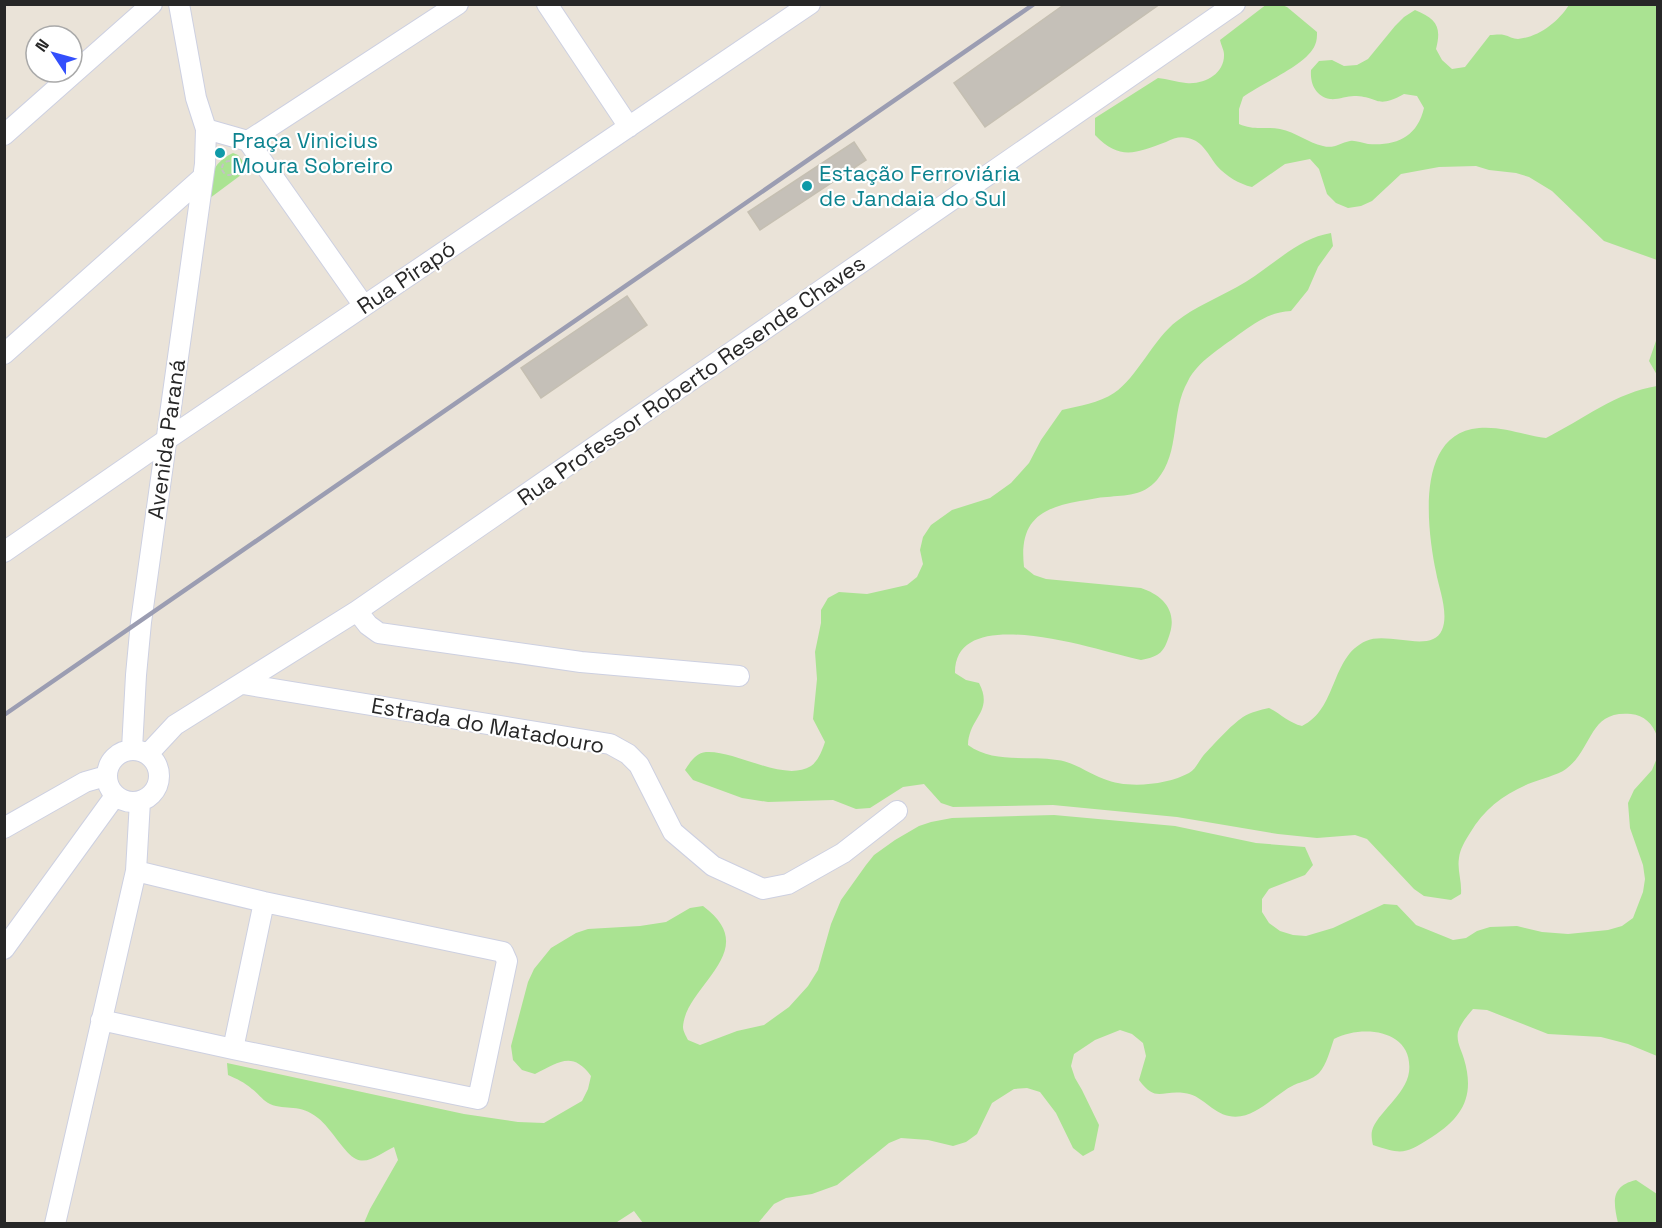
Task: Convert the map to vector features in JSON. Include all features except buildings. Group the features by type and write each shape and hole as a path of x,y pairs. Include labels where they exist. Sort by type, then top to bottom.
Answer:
{"street":[{"path":"4,135 152,4"},
{"path":"179,4 196,98 206,129 248,141 364,306"},
{"path":"248,141 458,4"},
{"path":"547,4 629,127"},
{"name":"Rua Pirapó","path":"4,552 810,4"},
{"name":"Rua Professor Roberto Resende Chaves","path":"140,752 175,725 357,610 1235,4"},
{"name":"Avenida Paraná","path":"140,752 136,675 141,622 203,177 206,129"},
{"path":"4,354 203,177"},
{"path":"357,610 368,625 379,633 581,662 739,676"},
{"name":"Estrada do Matadouro","path":"243,684 610,744 628,754 639,765 673,832 713,866 763,889 788,884 843,854 897,811"},
{"path":"124,751 140,752 158,767 159,776 154,792 148,798 127,802 111,790 106,776 111,761 124,751"},
{"path":"4,828 85,782 106,776"},
{"path":"4,949 116,796"},
{"path":"55,1224 136,871 140,801"},
{"path":"101,1020 478,1099 505,973 506,956 503,952 264,902 136,871"},
{"path":"233,1049 264,902"}],"path":[{"path":"225,162 232,162 235,165 233,173 227,174 224,171 225,162"}],"green space":[{"path":"1267,4 1287,7 1317,32 1316,42 1303,60 1294,67 1243,97 1239,109 1239,124 1280,129 1327,147 1352,141 1378,144 1397,141 1411,133 1416,126 1424,108 1417,96 1404,94 1382,102 1354,96 1330,99 1317,92 1311,75 1311,70 1319,61 1332,60 1344,66 1357,65 1368,59 1395,26 1415,10 1436,24 1438,41 1436,49 1442,60 1452,69 1465,67 1490,35 1502,35 1514,39 1526,38 1554,23 1569,5 1657,5 1657,260 1604,241 1552,191 1529,177 1516,173 1476,166 1439,167 1401,174 1372,201 1348,208 1336,203 1327,194 1319,169 1310,159 1285,164 1252,187 1224,173 1198,142 1185,137 1146,149 1121,152 1112,149 1095,135 1095,118 1158,78 1193,83 1212,77 1223,61 1224,52 1220,40"},
{"path":"233,153 238,155 249,169 206,201 213,172 225,157"},
{"path":"1331,233 1333,246 1318,267 1308,290 1291,311 1276,313 1256,322 1210,355 1192,374 1182,393 1169,457 1164,469 1152,485 1134,494 1097,498 1053,508 1043,513 1029,528 1023,552 1024,567 1034,575 1046,579 1141,588 1149,591 1161,599 1169,610 1172,625 1166,645 1157,655 1141,660 1034,636 1004,635 978,639 961,651 955,673 966,680 979,683 983,693 982,708 969,735 968,745 978,751 1000,757 1063,761 1113,782 1135,785 1159,783 1191,772 1228,730 1252,712 1269,708 1289,721 1302,726 1314,718 1322,708 1339,670 1354,649 1366,641 1375,639 1429,640 1437,637 1442,630 1444,609 1433,554 1429,509 1430,486 1435,464 1444,447 1458,434 1479,428 1504,429 1546,438 1614,400 1657,386 1657,736 1650,724 1640,716 1617,714 1607,718 1599,724 1582,751 1566,769 1519,788 1502,798 1475,824 1463,845 1459,862 1461,894 1451,900 1424,896 1414,889 1367,839 1355,835 1317,838 1278,834 1177,817 1053,805 953,807 941,803 924,784 903,787 870,808 856,809 833,800 768,802 742,798 693,780 685,770 696,756 706,752 732,756 787,771 811,766 819,756 825,742 813,719 817,679 815,652 821,623 821,610 828,598 839,592 867,594 907,585 917,577 923,564 920,550 923,537 931,525 952,510 990,498 1011,483 1029,463 1041,440 1062,410 1095,402 1114,393 1130,378 1160,338 1177,321 1249,280 1294,248 1318,236"},
{"path":"1657,338 1657,375 1649,361"},
{"path":"1657,758 1657,1056 1628,1044 1601,1037 1548,1034 1487,1010 1473,1009 1458,1032 1458,1043 1464,1059 1468,1084 1464,1104 1452,1122 1409,1150 1398,1151 1383,1148 1373,1145 1372,1142 1375,1125 1403,1089 1409,1072 1408,1058 1403,1047 1395,1039 1384,1034 1359,1032 1334,1039 1319,1073 1286,1089 1255,1111 1238,1117 1223,1114 1190,1094 1159,1094 1150,1091 1139,1080 1146,1056 1143,1043 1132,1034 1120,1030 1095,1040 1074,1054 1071,1066 1075,1078 1099,1125 1094,1150 1083,1156 1073,1148 1056,1113 1040,1092 1027,1088 1014,1089 992,1103 977,1134 966,1142 953,1146 928,1140 901,1138 889,1143 837,1185 812,1194 786,1198 774,1204 758,1223 643,1223 634,1211 614,1224 364,1223 398,1160 394,1147 370,1159 356,1159 347,1152 323,1122 311,1113 270,1104 246,1084 228,1075 227,1063 464,1114 518,1122 544,1123 582,1101 591,1076 584,1068 571,1061 558,1063 535,1074 522,1070 513,1060 511,1046 528,982 534,969 551,948 576,933 588,929 666,922 690,908 703,906 720,922 726,938 724,953 717,968 687,1012 683,1027 686,1037 700,1045 737,1031 764,1025 789,1007 808,986 818,970 831,924 841,900 874,855 919,826 952,818 1054,815 1175,826 1256,843 1305,847 1313,865 1305,875 1269,889 1262,899 1262,912 1269,923 1280,931 1293,935 1306,936 1333,928 1384,904 1397,905 1416,925 1453,940 1466,938 1490,927 1517,926 1542,932 1568,934 1608,930 1622,926 1633,918 1643,892 1645,879 1643,865 1630,828 1628,803 1634,790 1652,770"},
{"path":"1636,1180 1657,1194 1657,1223 1618,1223 1615,1201 1618,1190"}],"railway":[{"path":"4,715 1034,4"}],"place":[{"name":"Praça Vinicius Moura Sobreiro","path":"220,153"},
{"name":"Estação Ferroviária de Jandaia do Sul","path":"807,186"}]}
